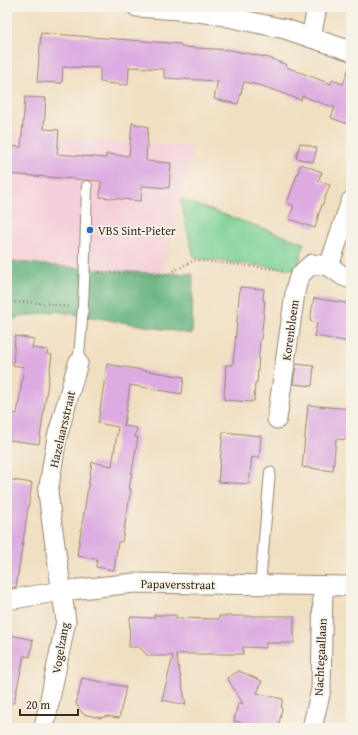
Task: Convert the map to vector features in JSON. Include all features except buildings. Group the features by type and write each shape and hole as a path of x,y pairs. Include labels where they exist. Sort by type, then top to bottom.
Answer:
{"street":[{"path":"137,7 215,11 285,29 351,51"},
{"path":"311,38 317,7"},
{"path":"328,266 351,201"},
{"path":"301,274 312,264 328,266 343,276 351,279"},
{"name":"Korenbloem","path":"277,419 295,293 297,281 301,274"},
{"name":"Hazelaarsstraat","path":"62,591 54,544 48,492 57,437 78,363"},
{"name":"Papaversstraat","path":"7,600 62,591 134,583 351,586"},
{"name":"Nachtegaallaan","path":"312,728 321,690 323,586"},
{"name":"Vogelzang","path":"44,728 66,621 62,591"}],"lane":[{"path":"78,363 83,310 87,186"},
{"path":"260,585 270,472"}],"path":[{"path":"84,271 163,277 194,260 295,271 301,274"},
{"path":"7,303 26,302 50,304 83,310"}],"shaded area":[{"name":"VBS Sint-Pieter","path":"7,132 195,147 180,199 163,274 7,261"}],"green space":[{"path":"180,199 304,243 297,270 194,258"},
{"path":"7,261 77,268 193,274 192,334 55,311 7,320"}],"place":[{"name":"VBS Sint-Pieter","path":"90,230"}]}
